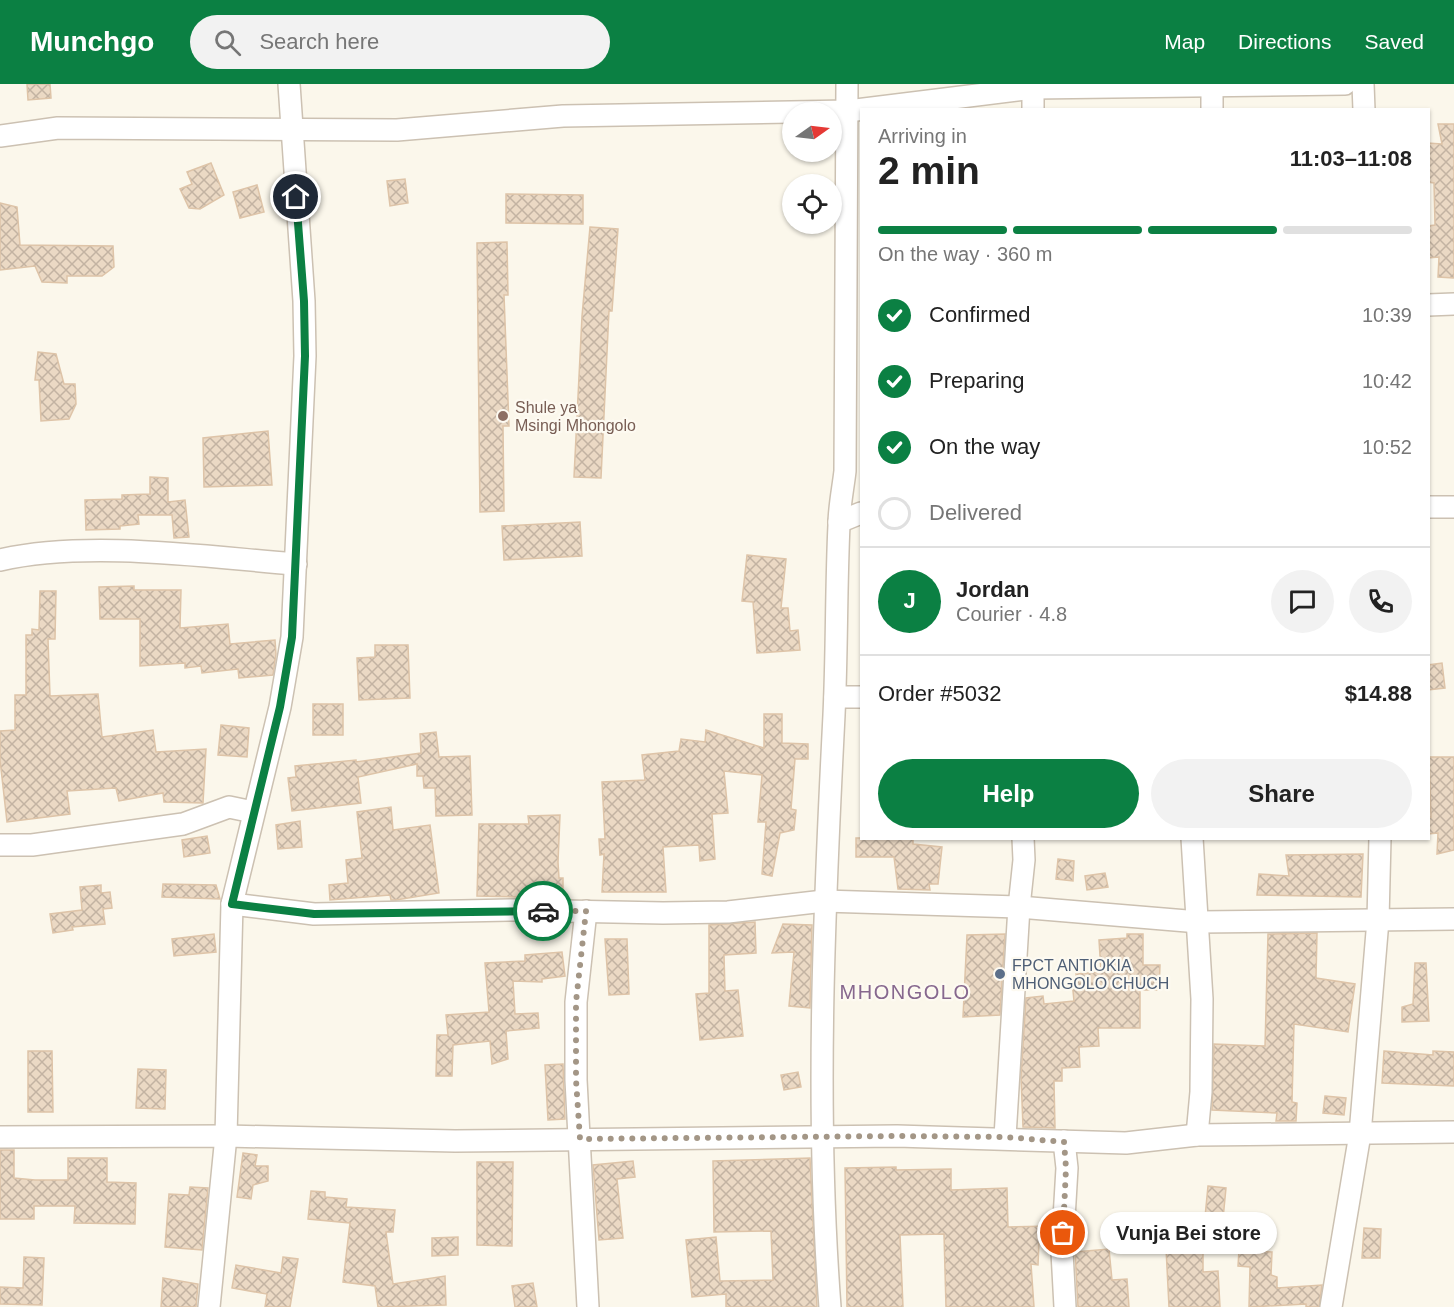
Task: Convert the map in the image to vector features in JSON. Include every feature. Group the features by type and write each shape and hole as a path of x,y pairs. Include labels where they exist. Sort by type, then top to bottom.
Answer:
{"street":[{"path":"209,1307 226,1136 232,904 280,707 292,637 305,356 304,301 290,128 289,84"},
{"path":"830,1307 824,1230 822,1138 824,901 835,697 839,522 845,471 854,293 847,84"},
{"path":"870,108 1033,86 1345,84"},
{"path":"1363,84 1364,108"},
{"path":"1033,86 1033,108"},
{"path":"1212,86 1212,108"},
{"path":"0,136 58,128 290,128 362,131 562,116 860,109"},
{"path":"1430,305 1454,304"},
{"path":"1430,507 1454,507"},
{"path":"839,522 860,513"},
{"path":"0,560 61,553 157,552 296,564"},
{"path":"835,697 860,697"},
{"path":"0,846 32,845 183,824 229,807 253,812"},
{"path":"1005,1137 1018,907 1024,860 1023,840"},
{"path":"1192,840 1199,922 1202,999 1201,1092 1197,1135"},
{"path":"1331,1307 1360,1134 1378,920 1380,840"},
{"path":"232,904 314,914 728,912 824,901 1018,907 1199,922 1454,919"},
{"path":"586,911 576,1002 576,1080 588,1307"},
{"path":"0,1137 226,1136 455,1141 1005,1137 1064,1142 1126,1143 1197,1135 1281,1132 1360,1134 1454,1132"},
{"path":"1064,1142 1066,1168 1062,1252 1065,1307"}],"building":[{"path":"27,84 50,84 51,98 28,100"},
{"path":"1438,124 1454,124 1454,278 1438,277 1439,257 1430,258 1430,226 1435,225 1434,183 1430,182 1430,143 1442,144"},
{"path":"211,163 224,195 200,209 189,208 180,189 192,184 187,172"},
{"path":"405,179 408,203 390,206 387,181"},
{"path":"257,185 264,212 240,218 233,192"},
{"path":"506,194 583,195 583,224 506,223"},
{"path":"0,203 17,207 20,245 113,246 114,267 102,276 67,276 67,283 42,282 35,266 0,270"},
{"path":"590,227 618,229 612,311 609,311 601,478 574,477 582,316"},
{"path":"507,242 508,295 504,295 509,426 503,426 504,511 480,512 477,243"},
{"path":"38,352 56,354 64,384 75,384 76,404 69,419 41,421 39,380 35,380"},
{"path":"268,431 272,485 204,487 203,438"},
{"path":"150,477 168,478 168,502 185,500 189,537 174,538 172,515 138,515 139,524 120,526 120,529 86,530 85,500 122,499 122,495 150,494"},
{"path":"580,522 582,556 504,560 502,526"},
{"path":"747,555 786,559 781,608 788,608 790,631 798,630 800,650 757,653 753,602 742,601"},
{"path":"134,586 134,590 181,590 180,628 228,624 230,644 275,640 273,675 239,678 238,669 202,673 201,666 185,668 185,663 140,666 140,619 100,619 99,587"},
{"path":"40,591 56,591 55,639 48,639 50,696 98,694 102,737 153,730 156,752 206,749 203,803 164,802 163,793 119,801 116,788 67,791 70,814 7,822 0,760 0,731 15,730 15,695 26,695 26,635 32,635 32,629 39,630"},
{"path":"375,645 408,645 410,698 359,700 357,658 375,657"},
{"path":"1442,663 1445,688 1430,690 1430,665"},
{"path":"313,704 343,704 343,735 313,735"},
{"path":"764,714 782,714 782,743 808,744 808,759 795,759 791,809 796,810 794,830 780,833 772,876 762,874 766,822 758,822 762,775 724,771 728,813 712,814 715,859 700,861 699,845 663,847 666,892 602,892 604,854 600,855 599,839 605,839 602,782 645,780 642,755 679,751 681,739 705,742 706,730 764,748"},
{"path":"221,725 249,728 247,757 218,755"},
{"path":"436,732 439,757 470,756 472,815 436,816 435,788 424,788 423,776 417,776 417,764 358,777 361,803 292,811 288,778 296,777 295,766 356,760 356,762 421,753 420,734"},
{"path":"1430,757 1454,757 1454,850 1437,854 1438,833 1430,834"},
{"path":"391,807 393,830 430,825 439,893 396,900 391,900 390,895 330,900 329,885 348,883 346,860 362,858 357,812"},
{"path":"560,815 558,862 559,878 563,878 563,898 477,896 479,824 529,824 528,816"},
{"path":"300,821 302,847 278,849 276,825"},
{"path":"207,836 210,853 184,857 182,840"},
{"path":"856,838 860,840 913,840 913,844 942,847 938,884 929,884 930,890 898,889 894,857 856,857"},
{"path":"1363,854 1361,897 1257,895 1259,874 1289,876 1286,855"},
{"path":"1058,859 1074,861 1073,881 1056,879"},
{"path":"1105,873 1108,887 1087,890 1085,876"},
{"path":"163,884 216,885 220,899 162,897"},
{"path":"101,885 101,893 110,892 112,908 103,909 105,924 72,927 73,930 53,933 50,914 82,910 80,887"},
{"path":"755,922 756,953 724,955 725,991 738,990 743,1036 700,1040 696,994 709,993 709,925"},
{"path":"783,924 812,925 810,1008 789,1006 794,952 772,953"},
{"path":"1317,933 1316,978 1355,984 1348,1032 1294,1024 1292,1102 1297,1103 1296,1121 1276,1121 1277,1113 1212,1110 1214,1044 1265,1046 1268,934"},
{"path":"214,934 216,952 174,956 172,939"},
{"path":"1005,934 1000,1015 963,1017 967,935"},
{"path":"1127,934 1143,934 1143,965 1160,965 1159,990 1140,990 1140,1028 1098,1028 1099,1046 1079,1047 1080,1067 1062,1068 1062,1081 1054,1081 1055,1128 1023,1127 1021,1077 1026,998 1043,996 1044,1004 1074,1001 1072,981 1077,981 1076,974 1101,972 1099,940 1127,938"},
{"path":"605,939 627,939 629,994 609,995"},
{"path":"562,952 565,976 542,979 542,982 513,981 515,1014 538,1013 539,1028 506,1031 508,1059 492,1064 490,1041 453,1045 452,1076 436,1076 437,1035 448,1035 446,1015 489,1012 485,963 525,961 525,955"},
{"path":"1415,963 1426,963 1429,1021 1402,1022 1402,1007 1413,1004"},
{"path":"28,1051 52,1051 53,1112 28,1112"},
{"path":"1384,1051 1433,1055 1433,1051 1454,1052 1454,1086 1382,1083"},
{"path":"563,1064 565,1119 548,1120 545,1065"},
{"path":"138,1069 166,1070 165,1109 136,1108"},
{"path":"798,1072 801,1087 784,1090 781,1075"},
{"path":"1325,1096 1346,1098 1344,1115 1323,1113"},
{"path":"0,1150 14,1150 14,1178 35,1180 68,1180 68,1158 107,1158 107,1182 136,1183 135,1224 74,1223 75,1206 34,1206 34,1219 0,1219"},
{"path":"243,1153 257,1155 255,1166 268,1166 268,1181 253,1185 251,1199 237,1197"},
{"path":"810,1158 817,1307 726,1307 726,1294 692,1297 686,1240 716,1237 720,1281 773,1280 771,1231 714,1232 713,1161"},
{"path":"633,1161 635,1177 617,1179 623,1238 599,1240 593,1165"},
{"path":"477,1162 513,1162 512,1246 477,1245"},
{"path":"896,1167 896,1170 951,1169 951,1190 1007,1188 1008,1227 1051,1226 1050,1242 1039,1243 1038,1265 1031,1264 1034,1307 946,1307 944,1234 900,1235 903,1307 847,1307 845,1168"},
{"path":"1208,1186 1226,1188 1223,1219 1205,1217"},
{"path":"190,1187 208,1188 202,1250 165,1247 169,1194 189,1195"},
{"path":"311,1191 325,1192 325,1197 347,1199 346,1207 395,1210 393,1232 386,1232 393,1284 445,1276 446,1305 378,1307 375,1286 343,1282 350,1223 308,1219"},
{"path":"1364,1228 1381,1229 1380,1258 1362,1258"},
{"path":"458,1237 458,1255 432,1256 432,1238"},
{"path":"1203,1247 1203,1272 1218,1271 1220,1307 1169,1307 1166,1248"},
{"path":"1109,1249 1112,1280 1127,1279 1129,1307 1078,1307 1075,1252"},
{"path":"1239,1250 1272,1252 1271,1275 1277,1277 1277,1288 1322,1285 1319,1307 1306,1307 1306,1304 1249,1307 1250,1267 1238,1266"},
{"path":"24,1257 44,1258 42,1305 0,1304 0,1287 23,1288"},
{"path":"283,1257 298,1259 290,1307 265,1307 267,1294 232,1288 236,1265 281,1273"},
{"path":"163,1278 198,1284 196,1307 161,1307"},
{"path":"533,1283 537,1307 515,1307 512,1286"}],"way so far":[{"path":"543,911 586,911 576,1002 576,1080 580,1139 897,1136 1005,1137 1064,1142 1066,1168 1063,1233"}],"place":[{"name":"Shule ya Msingi Mhongolo","path":"503,416"},
{"name":"FPCT ANTIOKIA MHONGOLO CHUCH","path":"1000,974"},
{"name":"Vunja Bei store","path":"1063,1233"}],"district":[{"name":"MHONGOLO","path":"905,992"}],"route":[{"path":"296,197 304,301 305,356 292,637 280,707 232,904 314,914 543,911"}]}
